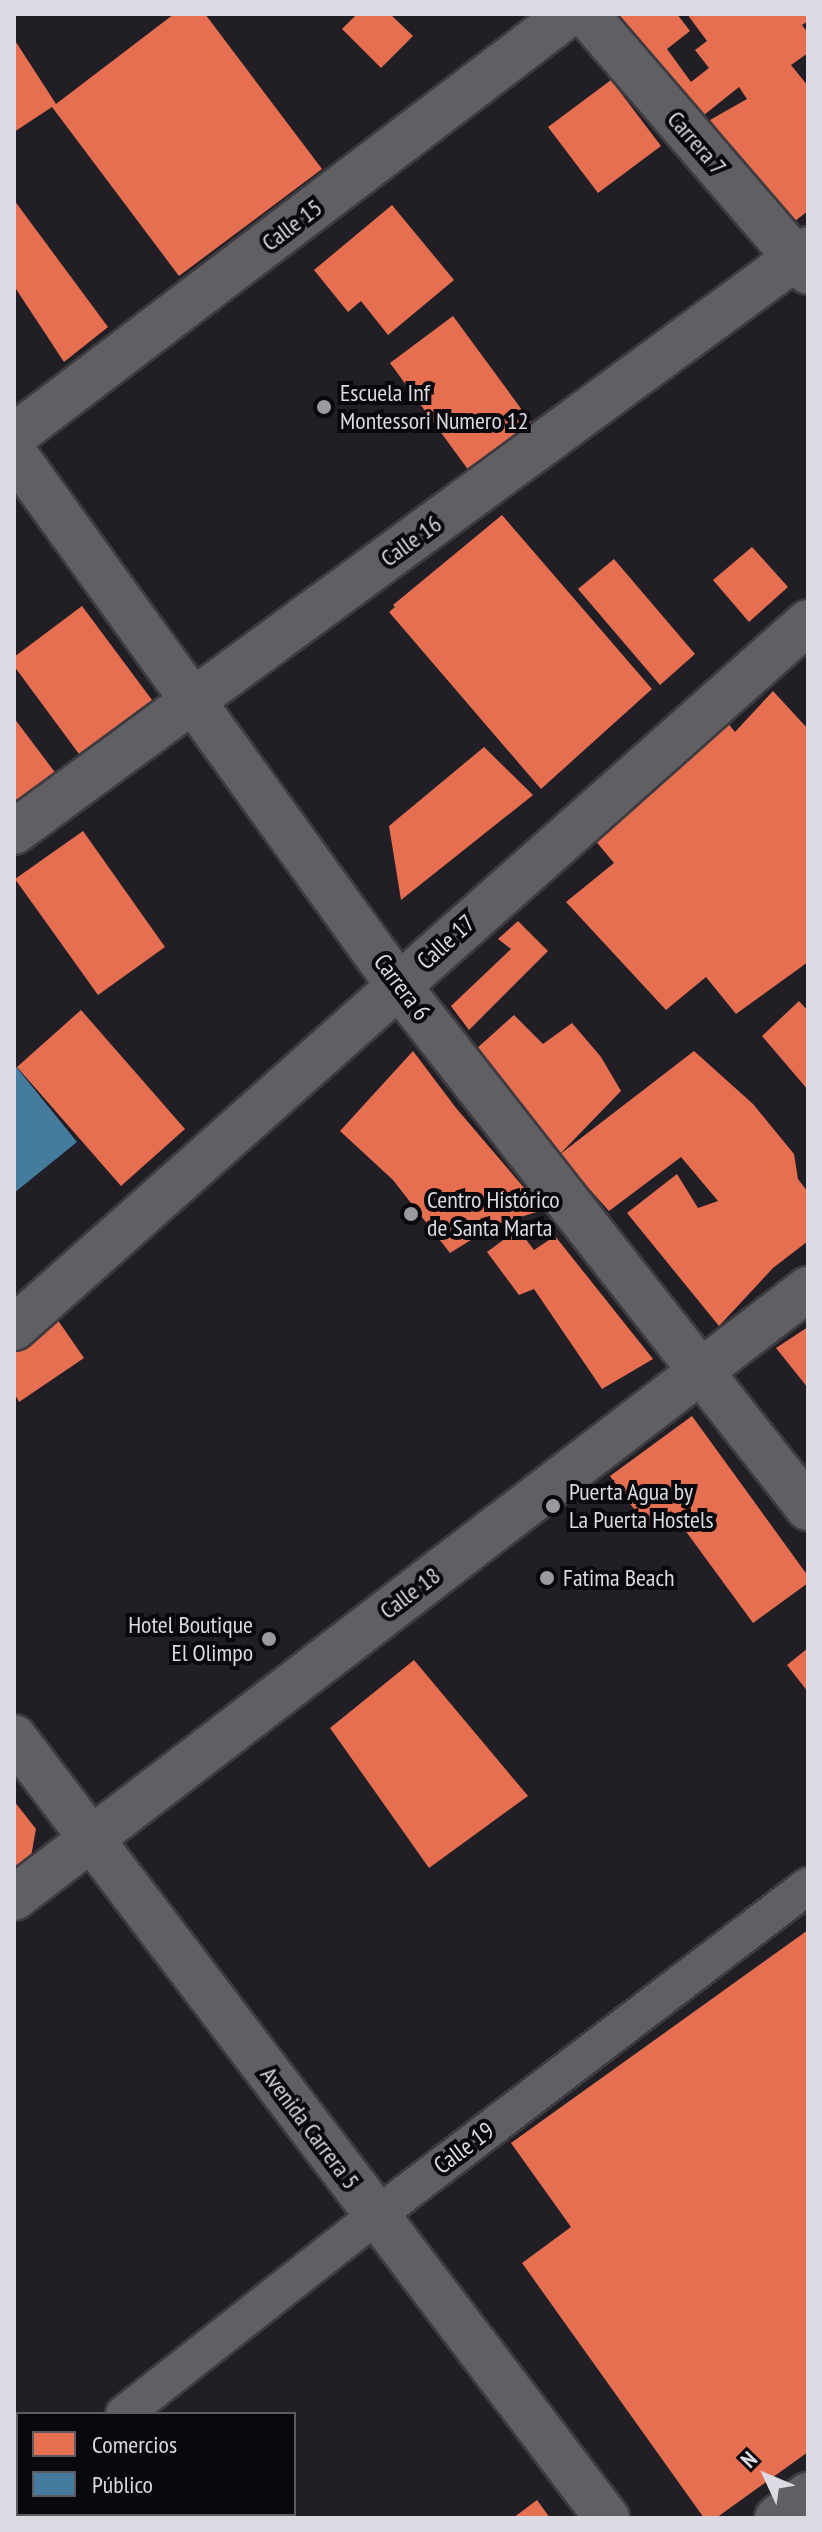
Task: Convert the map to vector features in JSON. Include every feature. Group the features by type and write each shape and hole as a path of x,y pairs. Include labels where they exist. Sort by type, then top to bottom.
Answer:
{"street":[{"name":"Calle 15","path":"14,436 569,14"},
{"name":"Carrera 7","path":"586,14 804,260"},
{"name":"Calle 16","path":"14,832 804,260"},
{"name":"Carrera 6","path":"14,453 398,985 703,1370 808,1508"},
{"name":"Calle 17","path":"14,1328 808,622"},
{"name":"Calle 18","path":"14,1898 808,1289"},
{"name":"Avenida Carrera 5","path":"14,1737 607,2518"},
{"name":"Calle 19","path":"127,2412 377,2215 808,1886"},
{"path":"777,2518 808,2495"}],"building: Comercios":[{"path":"174,14 205,14 322,169 179,276 52,107 14,132 14,39 56,104"},
{"path":"357,14 390,14 413,36 381,68 342,29"},
{"path":"615,14 677,14 690,31 667,49 691,82 709,68 695,50 707,41 687,14 808,14 808,21 802,25 808,33 808,53 791,65 808,86 808,211 791,224 710,120 747,99 739,87 699,119"},
{"path":"611,80 661,146 598,193 548,127"},
{"path":"14,200 108,327 64,362 14,286"},
{"path":"392,205 454,280 388,335 361,301 348,312 314,270"},
{"path":"453,316 536,429 472,475 390,363"},
{"path":"502,515 652,689 541,789 389,612 395,607 393,605"},
{"path":"752,547 788,587 749,622 713,580"},
{"path":"614,559 695,654 660,685 578,589"},
{"path":"82,606 152,700 79,754 14,666 14,657"},
{"path":"773,691 808,729 808,962 736,1014 706,977 666,1010 566,902 614,863 594,839 722,716 735,732"},
{"path":"14,718 57,775 20,804 14,796"},
{"path":"484,747 533,795 401,900 389,826"},
{"path":"83,831 165,947 98,995 15,879"},
{"path":"518,921 548,951 469,1030 451,1006 511,949 498,939"},
{"path":"799,1001 808,1011 808,1090 762,1036"},
{"path":"81,1010 185,1129 121,1186 17,1067"},
{"path":"514,1015 543,1044 572,1023 601,1057 621,1091 559,1155 475,1050"},
{"path":"413,1051 456,1108 543,1210 495,1225 450,1253 393,1180 340,1131"},
{"path":"694,1051 753,1104 794,1154 798,1179 808,1192 808,1241 773,1268 719,1326 627,1213 677,1174 698,1208 718,1201 681,1157 609,1211 559,1155"},
{"path":"518,1229 534,1250 555,1236 653,1359 602,1389 534,1289 519,1295 487,1252"},
{"path":"57,1319 84,1358 19,1402 14,1393 14,1352"},
{"path":"808,1327 808,1388 776,1348"},
{"path":"692,1416 808,1576 808,1583 753,1623 671,1511 648,1528 610,1476"},
{"path":"808,1648 808,1692 787,1665"},
{"path":"414,1660 528,1796 429,1868 330,1728"},
{"path":"14,1801 36,1829 30,1862 14,1874"},
{"path":"808,1930 808,2452 716,2518 704,2518 522,2263 571,2227 511,2143"},
{"path":"537,2500 550,2518 513,2518"},
{"path":"159,2516 161,2518 84,2518"}],"building: Público":[{"path":"14,1064 77,1142 14,1193"}],"place":[{"name":"Escuela Inf Montessori Numero 12","path":"324,407"},
{"name":"Centro Histórico de Santa Marta","path":"411,1214"},
{"name":"Puerta Agua by La Puerta Hostels","path":"553,1506"},
{"name":"Fatima Beach","path":"547,1578"},
{"name":"Hotel Boutique El Olimpo","path":"269,1639"}]}
